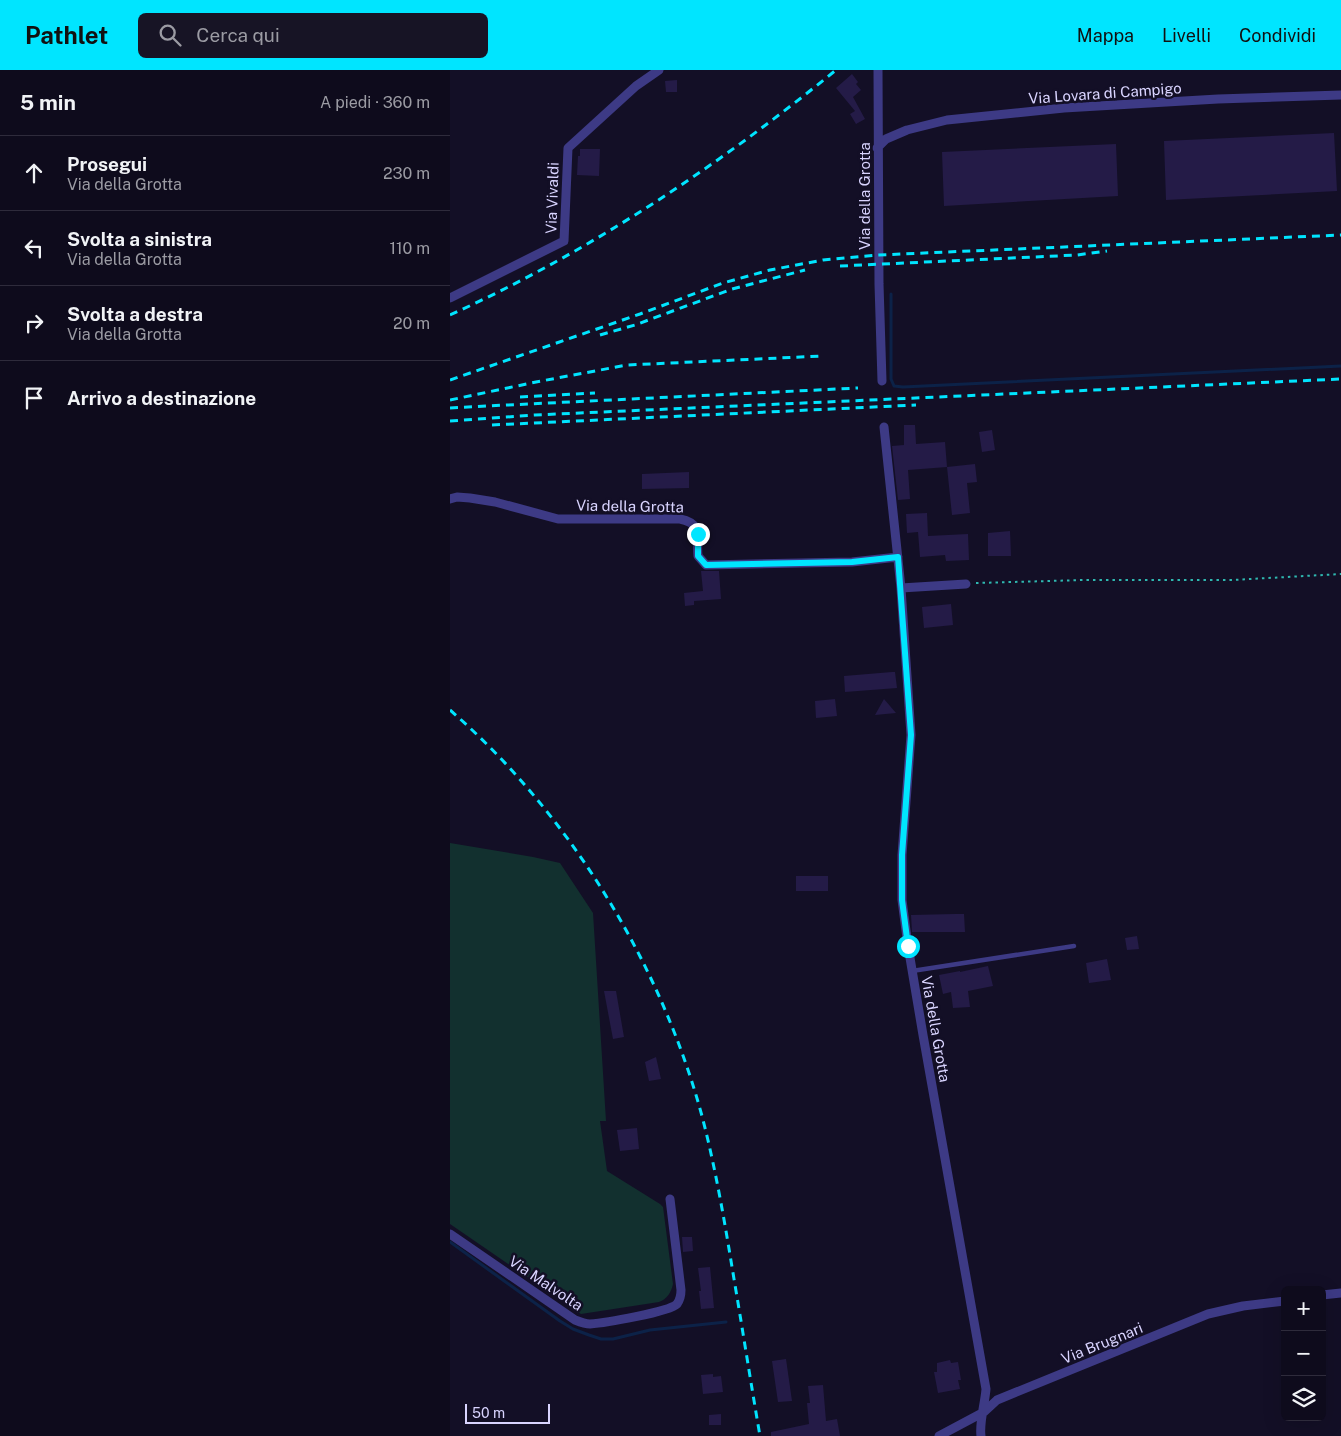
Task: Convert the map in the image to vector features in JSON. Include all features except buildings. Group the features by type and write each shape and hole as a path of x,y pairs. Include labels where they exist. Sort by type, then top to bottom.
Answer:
{"street":[{"name":"Via Vivaldi","path":"450,298 564,241 568,148 636,86 659,70"},
{"name":"Via della Grotta","path":"878,70 877,148 882,381"},
{"name":"Via Lovara di Campigo","path":"877,148 886,139 907,130 947,120 1064,108 1218,99 1341,95"},
{"name":"Via della Grotta","path":"884,427 901,588 911,735 902,855 902,900 912,971 986,1389 984,1412 980,1428 981,1436"},
{"name":"Via della Grotta","path":"450,499 457,497 495,502 558,518 680,519 690,521 696,526 698,534 698,556 706,565 852,562 898,557"},
{"path":"901,588 966,584"},
{"name":"Via Malvolta","path":"450,1234 575,1320 585,1324 596,1323 661,1312 677,1304 681,1290 670,1199"},
{"path":"1326,1295 1341,1293"},
{"name":"Via Brugnari","path":"939,1436 984,1412 997,1400 1208,1314 1243,1306 1281,1301"}],"lane":[{"path":"912,971 1074,946"}],"path":[{"path":"966,584 1084,580 1232,580 1341,574"}],"green space":[{"path":"450,843 560,863 593,913 606,1121 600,1121 607,1171 663,1207 673,1284 668,1295 662,1301 581,1314 450,1224"}],"waterway":[{"path":"891,294 891,379 894,386 1341,366"},
{"path":"450,1242 560,1321 573,1329 601,1339 613,1339 650,1330 726,1322"}],"railway":[{"path":"450,315 552,264 651,205 745,140 836,70"},
{"path":"450,380 723,283 770,270 823,260 878,255 1341,235"},
{"path":"840,266 1077,255 1107,251"},
{"path":"600,335 635,325 732,289 805,270"},
{"path":"450,400 627,365 823,356"},
{"path":"450,421 535,415 1341,379"},
{"path":"450,408 858,388"},
{"path":"520,397 595,393"},
{"path":"492,425 916,405"},
{"path":"450,710 493,751 534,796 571,844 605,895 636,948 662,1003 684,1059 702,1116 712,1157 760,1436"}],"route":[{"path":"698,534 698,556 706,565 852,562 898,557 911,735 902,855 902,900 908,946"}]}
